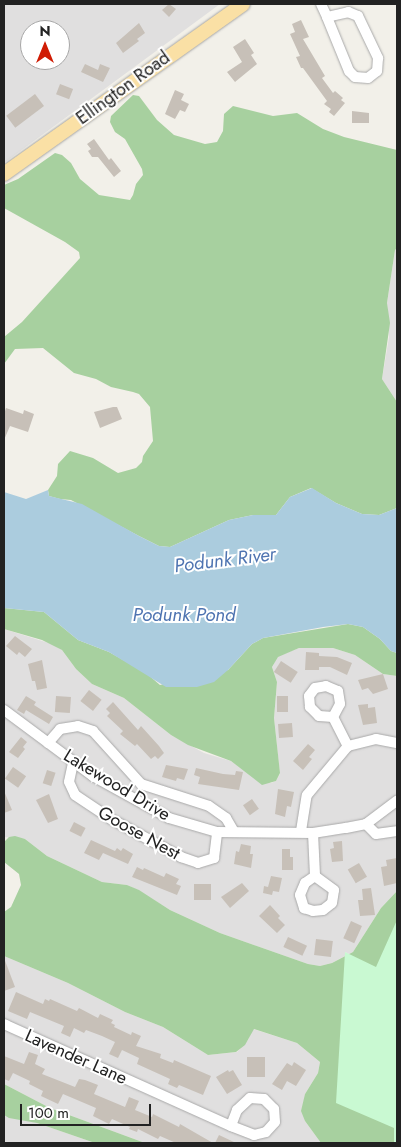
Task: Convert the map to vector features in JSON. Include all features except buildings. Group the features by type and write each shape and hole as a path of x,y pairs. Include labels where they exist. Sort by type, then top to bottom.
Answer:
{"main road":[{"name":"Ellington Road","path":"4,174 243,4"}],"street":[{"path":"321,4 349,71 355,77 362,79 374,74 378,58 358,16 348,12 327,17"},
{"name":"Lakewood Drive","path":"4,710 73,763 134,799 169,818 217,832 301,831 313,833 366,824 397,801"},
{"path":"333,716 348,746"},
{"path":"48,742 60,730 78,726 93,731 141,784 209,806 226,818 234,832"},
{"path":"301,831 307,795 348,746 376,739 397,743"},
{"name":"Goose Nest","path":"73,763 69,782 75,795 111,819 181,857 198,864 214,858 217,832"},
{"path":"134,799 141,784"},
{"path":"366,824 376,834 397,831"},
{"path":"313,833 315,876"},
{"name":"Lavender Lane","path":"4,1024 232,1126 254,1135 266,1132 275,1122 274,1109 264,1099 250,1098 237,1110 232,1126"}],"shaded area":[{"path":"4,4 220,4 4,163"},
{"path":"397,248 397,402 382,379 389,337 387,303 395,250"},
{"path":"4,629 52,644 62,650 76,669 92,684 124,698 171,735 204,753 231,761 245,771 271,783 276,781 280,774 274,718 277,682 272,667 278,656 299,648 333,648 355,655 383,674 397,676 397,891 381,908 353,952 349,954 345,952 345,956 332,963 320,966 308,964 220,933 170,910 127,885 102,882 47,856 25,839 4,837"},
{"path":"4,956 68,983 125,1012 163,1027 208,1055 237,1052 248,1040 253,1029 297,1043 320,1062 318,1073 305,1094 304,1105 305,1121 321,1143 145,1143 50,1108 4,1084"},
{"path":"4,1115 37,1123 95,1143 4,1143"}],"green space":[{"path":"133,95 139,96 157,120 174,135 205,144 217,142 223,131 224,114 233,106 273,116 297,113 323,129 344,137 397,150 397,248 395,250 387,303 390,323 382,379 397,402 397,508 379,515 362,514 336,503 311,488 290,497 276,515 253,515 229,520 170,547 159,546 71,500 49,496 48,490 57,476 58,464 70,451 93,458 118,473 136,468 142,462 143,456 153,441 150,407 139,394 111,387 96,379 74,373 43,348 15,349 4,364 4,337 22,322 80,258 79,252 65,242 4,208 4,185 18,179 55,153 62,155 71,163 80,179 99,195 130,200 136,184 143,175 142,169 125,139 115,132 110,122 111,116"},
{"path":"4,608 44,612 78,640 109,652 146,673 160,685 228,670 252,644 263,638 348,624 363,627 380,639 391,651 397,653 397,676 383,674 355,655 333,648 299,648 278,657 272,667 277,682 274,718 280,773 276,781 262,785 231,761 188,745 171,735 124,698 92,684 76,669 62,650 42,640 4,629"},
{"path":"15,836 25,839 47,856 102,882 127,885 139,890 170,910 220,933 308,964 320,966 332,963 353,952 381,908 397,891 397,1143 321,1143 305,1121 301,1111 305,1094 318,1073 320,1062 297,1043 254,1029 245,1045 236,1052 208,1055 163,1027 125,1012 68,983 4,956 4,912 11,907 21,885 19,874 4,862 4,842 9,837"},
{"path":"397,920 397,1143 394,1143 394,1128 336,1103 345,952 376,967"},
{"path":"4,1084 50,1108 145,1143 95,1143 37,1123 9,1118 4,1115"}],"water":[{"name":"Podunk Pond","path":"312,488 336,503 362,514 379,515 397,508 397,653 391,651 380,639 363,627 348,624 323,627 263,638 252,644 214,682 197,687 166,687 109,652 78,640 44,612 4,608 4,492 26,499 48,490 49,496 82,504 159,546 170,547 229,520 253,515 276,515 290,497"}],"water label":[{"name":"Podunk River","path":"225,560"}]}
